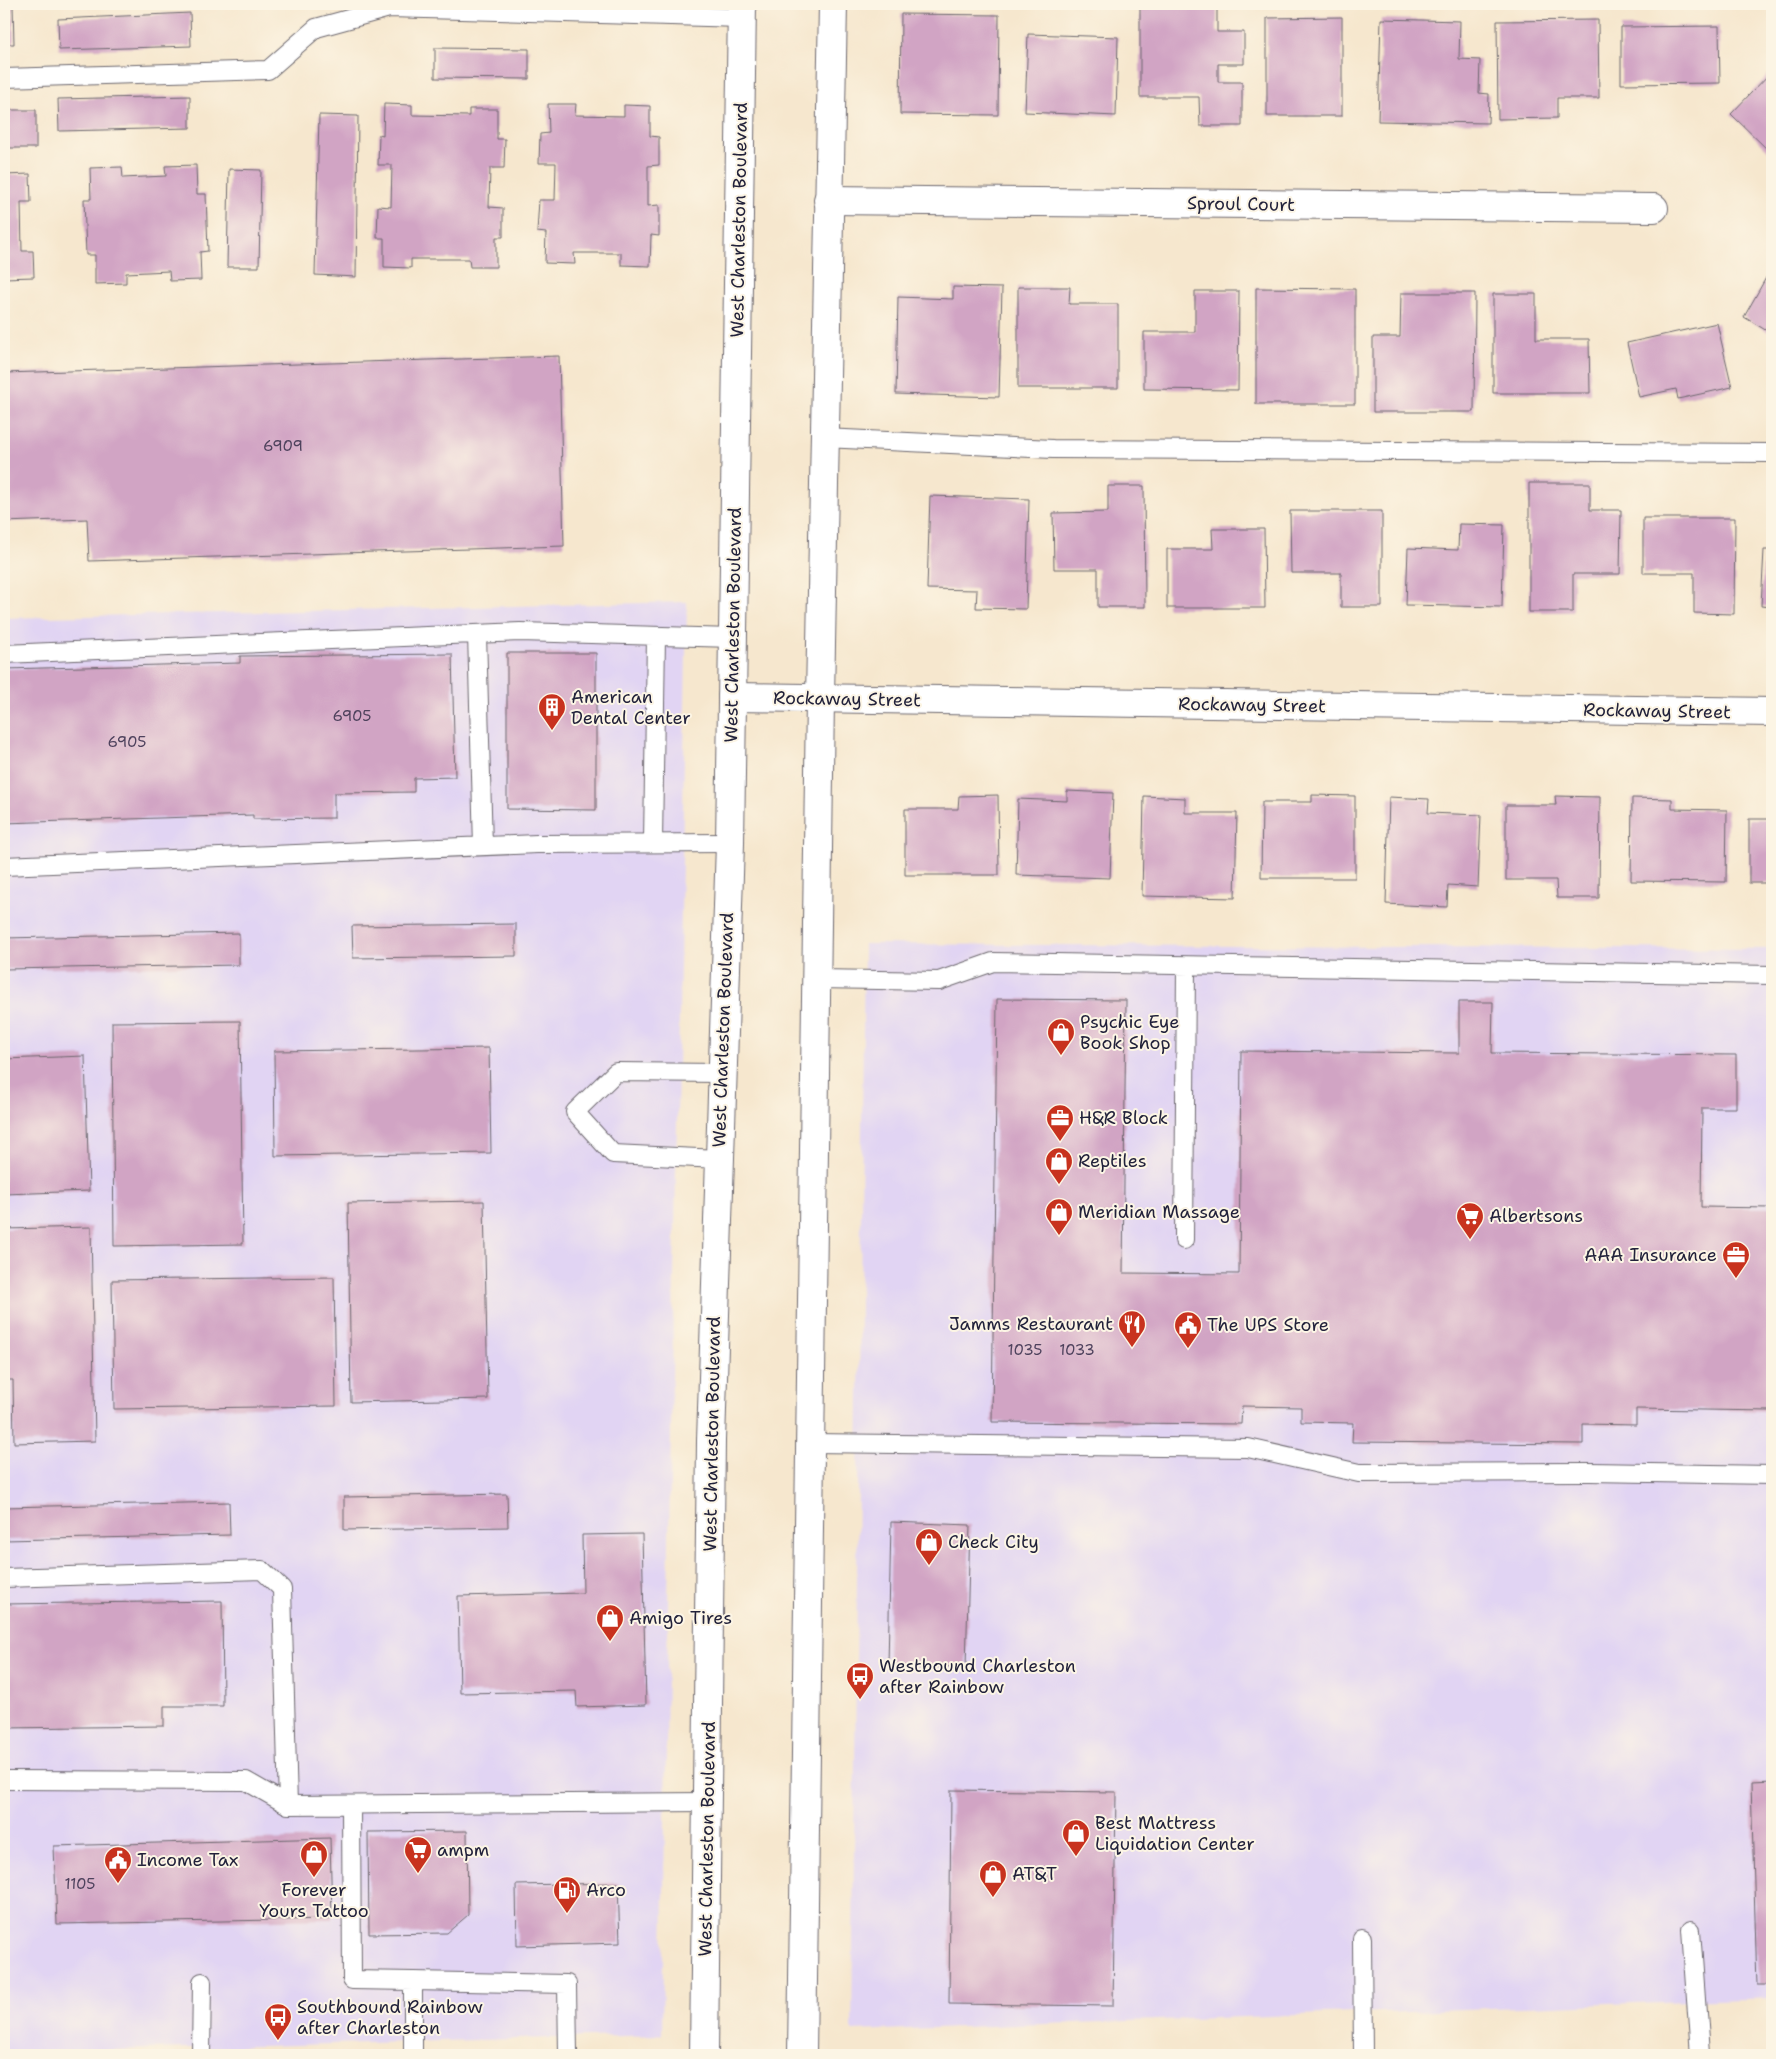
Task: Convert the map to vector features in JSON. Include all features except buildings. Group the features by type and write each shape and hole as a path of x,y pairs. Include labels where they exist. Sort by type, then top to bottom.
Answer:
{"main road":[{"path":"802,2055 820,698 833,4"},
{"name":"West Charleston Boulevard","path":"704,2055 711,1450 721,1073 730,843 742,11"},
{"name":"Sproul Court","path":"828,200 1654,208"},
{"name":"Rockaway Street","path":"732,697 1772,712"}],"lane":[{"path":"4,78 268,70 316,28 390,8 742,11"},
{"path":"824,438 1053,449 1772,453"},
{"path":"4,654 520,632 733,638"},
{"path":"477,634 483,846"},
{"path":"653,842 656,636"},
{"path":"4,866 483,846 653,842 730,843"},
{"path":"817,979 939,981 993,962 1772,975"},
{"path":"1184,1240 1186,966"},
{"path":"719,1159 613,1154 575,1112 616,1072 721,1073"},
{"path":"811,1443 1248,1448 1359,1473 1589,1472 1772,1475"},
{"path":"4,1578 262,1570 282,1589 288,1805"},
{"path":"4,1780 246,1781 288,1805 707,1802"},
{"path":"351,1805 352,1980 567,1984 568,2055"},
{"path":"1691,1930 1700,2055"},
{"path":"1362,1938 1363,2055"},
{"path":"413,1981 413,2055"},
{"path":"201,2055 202,1982"}],"shaded area":[{"path":"687,602 669,1534 662,2035 4,2053 4,618"},
{"path":"864,944 1772,949 1772,1998 852,2031"}],"place":[{"name":"American Dental Center","path":"552,731"},
{"name":"Psychic Eye Book Shop","path":"1061,1056"},
{"name":"H&R Block","path":"1060,1142"},
{"name":"Reptiles","path":"1059,1185"},
{"name":"Meridian Massage","path":"1059,1236"},
{"name":"Albertsons","path":"1470,1240"},
{"name":"AAA Insurance","path":"1736,1279"},
{"name":"Jamms Restaurant","path":"1132,1348"},
{"name":"The UPS Store","path":"1188,1349"},
{"name":"Check City","path":"929,1566"},
{"name":"Amigo Tires","path":"610,1642"},
{"name":"Westbound Charleston after Rainbow","path":"860,1700"},
{"name":"Best Mattress Liquidation Center","path":"1076,1857"},
{"name":"ampm","path":"418,1874"},
{"name":"Forever Yours Tattoo","path":"314,1878"},
{"name":"Income Tax","path":"118,1884"},
{"name":"AT&T","path":"993,1898"},
{"name":"Arco","path":"567,1914"},
{"name":"Southbound Rainbow after Charleston","path":"278,2041"}]}
